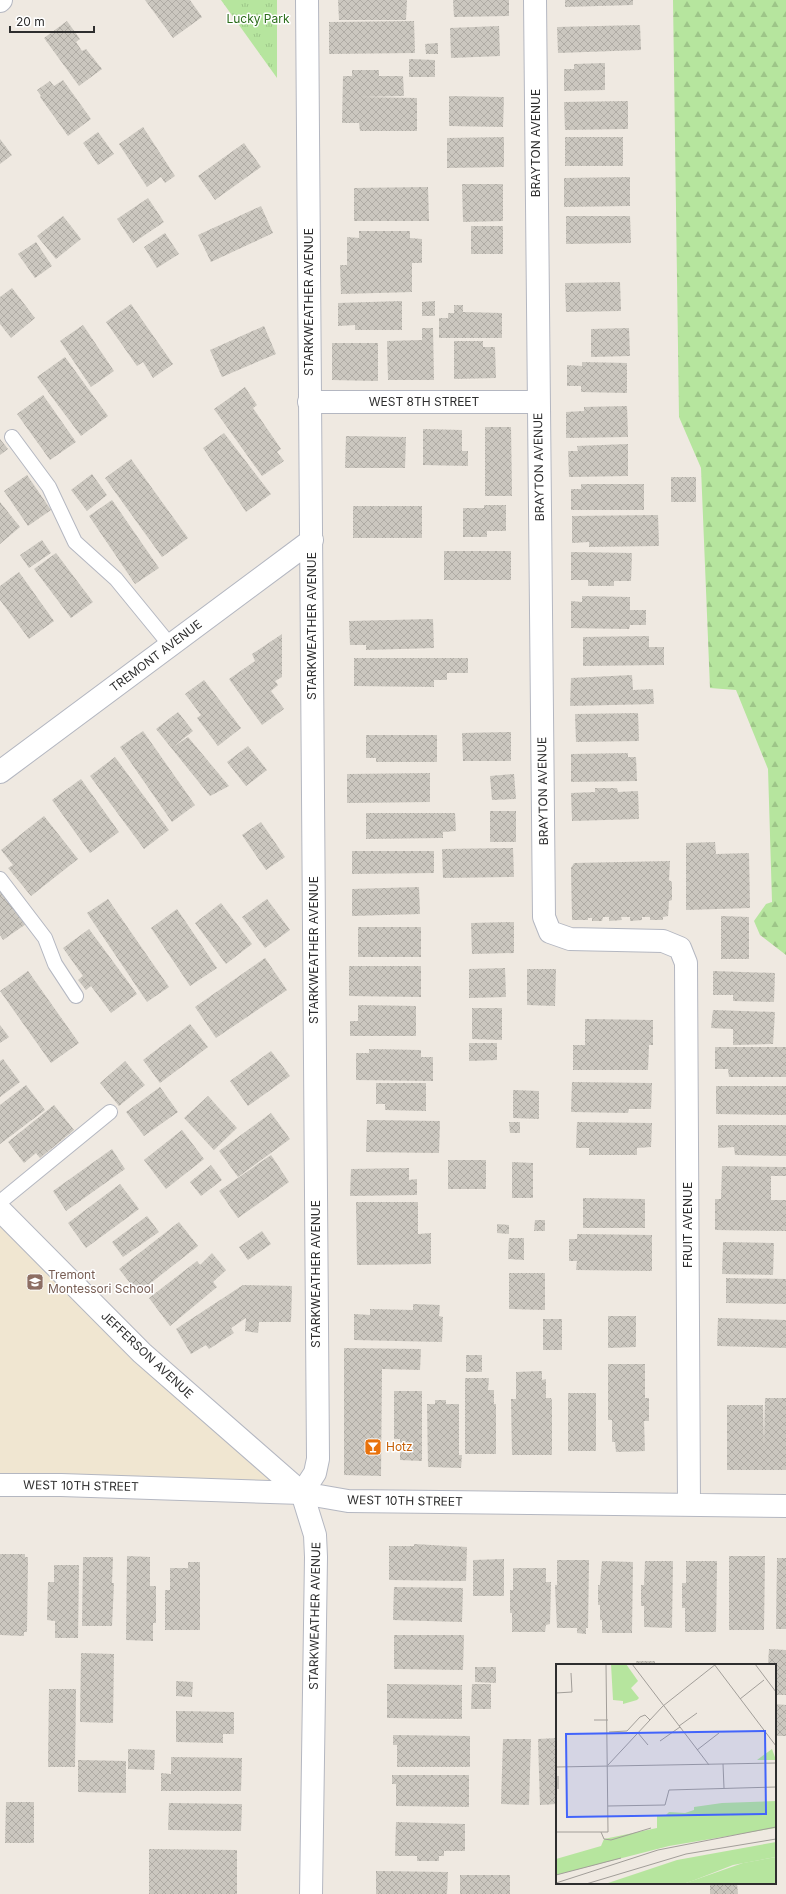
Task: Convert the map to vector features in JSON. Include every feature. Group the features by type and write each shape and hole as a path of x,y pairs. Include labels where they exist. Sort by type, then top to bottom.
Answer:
{"street":[{"name":"STARKWEATHER AVENUE","path":"307,0 318,1459 315,1473 302,1493 315,1534 316,1557 311,1894"},
{"name":"BRAYTON AVENUE","path":"535,0 544,917 550,932 570,939 663,941 680,948"},
{"name":"WEST 8TH STREET","path":"309,402 538,402"},
{"name":"TREMONT AVENUE","path":"0,772 312,540"},
{"name":"FRUIT AVENUE","path":"680,948 686,963 690,1504"},
{"name":"JEFFERSON AVENUE","path":"0,1210 142,1353 302,1493"},
{"name":"WEST 10TH STREET","path":"0,1485 61,1485 302,1493 348,1501 786,1506"}],"lane":[{"path":"12,437 49,487 75,542 116,579 170,645"},
{"path":"0,879 45,938 55,964 76,996"},
{"path":"0,1202 110,1112"}],"shaded area":[{"name":"Tremont Montessori School","path":"0,1210 302,1493 0,1485"}],"green space":[{"name":"Lucky Park","path":"221,0 277,0 277,78"},
{"path":"673,0 786,0 786,955 760,935 754,921 766,904 772,902 768,769 736,690 710,688 701,468 679,417"}],"building":[{"path":"145,0 190,0 202,17 173,38"},
{"path":"338,0 407,0 406,20 339,20"},
{"path":"453,0 509,0 509,16 454,17"},
{"path":"565,0 633,0 633,5 565,7"},
{"path":"67,21 80,39 76,42 82,51 86,49 102,69 79,86 44,38"},
{"path":"414,21 415,53 329,54 329,22"},
{"path":"640,25 641,50 558,53 557,27"},
{"path":"499,26 500,56 451,58 450,28"},
{"path":"438,43 438,54 426,54 425,44"},
{"path":"409,59 435,60 435,77 409,77"},
{"path":"605,63 605,90 564,91 564,69 574,69 574,64"},
{"path":"352,70 379,70 379,76 403,76 404,96 360,97 417,98 417,131 360,131 359,123 342,123 343,76 352,76"},
{"path":"63,80 91,119 68,136 40,97 41,96 37,90 50,81 54,86"},
{"path":"449,96 504,97 503,127 449,126"},
{"path":"628,101 628,129 565,130 564,102"},
{"path":"143,127 175,176 165,183 161,177 147,187 119,144"},
{"path":"98,132 114,154 98,165 83,143"},
{"path":"504,137 504,167 447,168 447,138"},
{"path":"565,137 623,137 623,166 565,166"},
{"path":"0,139 12,155 0,164"},
{"path":"244,143 261,167 215,200 198,176"},
{"path":"630,177 630,206 564,207 564,178"},
{"path":"462,184 503,184 503,221 463,222"},
{"path":"428,187 429,221 354,221 354,188"},
{"path":"148,198 164,222 133,243 117,219"},
{"path":"261,206 273,233 211,262 198,235"},
{"path":"63,216 81,239 56,259 37,236"},
{"path":"566,216 630,216 631,243 566,244"},
{"path":"471,226 503,226 503,254 471,254"},
{"path":"359,231 410,231 410,238 422,239 422,263 412,263 412,292 341,294 340,265 347,265 347,237 359,238"},
{"path":"165,233 179,254 157,268 144,247"},
{"path":"36,242 52,266 35,278 18,254"},
{"path":"620,282 621,311 566,312 565,283"},
{"path":"12,288 35,318 11,338 0,324 0,297"},
{"path":"402,301 402,330 355,330 355,325 338,326 338,303"},
{"path":"435,301 435,316 422,316 422,302"},
{"path":"131,304 173,364 153,378 143,362 137,366 106,322"},
{"path":"454,305 463,305 463,312 502,313 502,338 439,338 439,318 448,318 448,313 454,313"},
{"path":"83,325 114,371 91,387 60,341"},
{"path":"264,326 276,354 222,377 210,350"},
{"path":"422,328 433,328 434,380 388,380 387,341 422,340"},
{"path":"629,328 630,356 591,357 591,329"},
{"path":"454,341 483,341 483,347 495,347 496,378 454,379"},
{"path":"332,343 378,343 378,381 332,380"},
{"path":"65,357 108,416 81,436 37,377"},
{"path":"582,362 627,363 627,393 581,392 581,386 567,386 567,365 582,366"},
{"path":"245,387 257,405 253,408 281,449 277,452 284,461 262,476 214,409"},
{"path":"43,395 76,442 50,460 17,414"},
{"path":"627,406 628,437 566,438 566,412 584,411 584,407"},
{"path":"485,427 511,427 512,496 485,496"},
{"path":"423,429 462,430 462,451 468,451 468,466 423,465"},
{"path":"224,433 271,494 246,512 203,448"},
{"path":"346,436 406,437 405,468 345,468"},
{"path":"0,439 8,449 0,455"},
{"path":"628,444 628,476 569,477 568,451 578,451 577,446"},
{"path":"131,459 188,538 162,557 105,478"},
{"path":"92,474 107,495 87,511 71,490"},
{"path":"27,475 51,510 28,526 4,491"},
{"path":"671,477 696,477 696,502 671,502"},
{"path":"581,484 644,484 644,510 571,510 571,489 581,489"},
{"path":"112,500 159,568 135,584 89,516"},
{"path":"0,502 20,527 0,544"},
{"path":"484,505 506,505 506,531 487,531 487,537 463,537 463,508 484,508"},
{"path":"353,506 422,506 422,538 353,538"},
{"path":"658,515 659,546 589,547 589,542 572,543 572,516"},
{"path":"42,540 51,553 29,568 20,555"},
{"path":"444,551 511,551 511,580 444,580"},
{"path":"571,552 632,553 631,581 614,581 614,586 588,586 588,580 571,580"},
{"path":"56,553 93,602 71,618 34,569"},
{"path":"19,572 54,621 29,639 0,600 0,586"},
{"path":"582,596 630,597 630,610 646,610 646,625 630,625 629,629 571,628 571,601 582,602"},
{"path":"433,619 434,648 366,650 366,645 350,645 349,621"},
{"path":"282,634 282,677 275,681 278,685 271,691 284,709 262,725 229,679 255,661 252,654"},
{"path":"649,636 649,647 664,647 664,665 583,666 583,637"},
{"path":"354,658 468,658 468,673 447,673 447,680 434,680 434,687 354,686"},
{"path":"632,675 633,690 653,689 654,704 570,706 571,678"},
{"path":"204,680 241,728 218,746 197,718 201,715 185,694"},
{"path":"178,712 193,731 173,747 188,737 229,786 210,796 156,729"},
{"path":"638,713 639,741 576,742 575,714"},
{"path":"143,731 195,805 172,822 120,747"},
{"path":"511,732 511,761 463,761 462,733"},
{"path":"366,735 437,735 437,762 376,762 376,758 366,758"},
{"path":"248,746 267,770 246,786 227,762"},
{"path":"628,753 628,757 636,757 637,781 571,782 571,754"},
{"path":"115,757 169,830 144,849 90,776"},
{"path":"430,773 430,802 347,803 347,774"},
{"path":"514,774 516,799 492,800 490,776"},
{"path":"81,779 119,832 90,853 52,800"},
{"path":"595,788 617,788 618,792 638,791 639,819 572,821 571,793 595,792"},
{"path":"490,811 516,811 516,842 490,842"},
{"path":"366,813 455,813 456,831 443,832 443,838 366,839"},
{"path":"44,816 78,859 31,896 8,868 13,865 1,850"},
{"path":"261,822 285,857 266,870 242,835"},
{"path":"715,842 716,854 749,853 750,908 686,910 686,843"},
{"path":"513,848 514,877 443,878 442,849"},
{"path":"352,851 434,851 434,873 352,874"},
{"path":"670,861 669,880 672,882 672,900 669,901 668,916 663,917 663,920 650,920 650,917 642,917 642,920 630,921 630,917 621,917 622,920 609,921 609,917 603,917 602,921 592,921 592,918 588,918 588,920 572,920 571,868 574,863"},
{"path":"0,884 26,924 3,940 0,935"},
{"path":"419,887 420,914 352,916 352,889"},
{"path":"108,899 169,987 147,1002 87,913"},
{"path":"267,899 290,930 265,948 242,917"},
{"path":"221,903 252,944 226,964 195,923"},
{"path":"177,909 217,968 190,986 151,928"},
{"path":"721,916 749,917 749,959 721,959"},
{"path":"514,922 514,953 472,954 471,923"},
{"path":"358,927 421,927 421,957 358,957"},
{"path":"89,929 137,994 111,1013 91,986 86,990 78,980 83,976 63,948"},
{"path":"265,958 287,990 216,1038 195,1007"},
{"path":"349,966 421,966 421,997 349,996"},
{"path":"505,968 506,997 469,998 469,969"},
{"path":"527,969 556,969 555,1006 527,1005"},
{"path":"28,971 79,1043 51,1063 0,991"},
{"path":"713,971 775,973 774,1002 733,1001 733,995 713,995"},
{"path":"358,1005 416,1006 416,1036 350,1036 350,1021 358,1021"},
{"path":"472,1008 502,1008 502,1040 472,1039"},
{"path":"713,1010 775,1012 773,1044 733,1045 733,1029 711,1028"},
{"path":"585,1019 653,1020 653,1045 649,1045 648,1070 573,1070 573,1045 585,1045"},
{"path":"190,1024 208,1047 160,1083 143,1060"},
{"path":"0,1025 9,1037 0,1043"},
{"path":"469,1043 497,1043 497,1060 469,1061"},
{"path":"715,1047 786,1047 786,1077 729,1077 728,1069 715,1069"},
{"path":"369,1049 421,1050 421,1057 433,1057 433,1081 356,1080 356,1053 369,1053"},
{"path":"271,1051 290,1076 248,1106 230,1081"},
{"path":"3,1059 20,1082 0,1097 0,1061"},
{"path":"125,1061 145,1085 119,1106 100,1083"},
{"path":"572,1082 652,1083 651,1109 629,1109 628,1113 571,1112"},
{"path":"376,1083 426,1083 426,1111 385,1110 385,1104 376,1104"},
{"path":"26,1085 45,1110 0,1144 0,1105"},
{"path":"716,1086 786,1086 786,1115 716,1114"},
{"path":"160,1087 178,1112 144,1136 126,1112"},
{"path":"513,1090 539,1091 539,1119 513,1118"},
{"path":"208,1096 237,1128 214,1150 184,1118"},
{"path":"54,1105 74,1130 40,1158 36,1153 24,1163 8,1142"},
{"path":"271,1113 290,1139 238,1177 219,1151"},
{"path":"367,1120 440,1121 439,1153 366,1152"},
{"path":"509,1122 520,1122 520,1133 510,1133"},
{"path":"577,1122 652,1123 651,1147 637,1148 637,1155 589,1155 589,1148 576,1148"},
{"path":"718,1125 786,1125 786,1156 735,1155 734,1147 718,1148"},
{"path":"182,1130 204,1159 166,1189 144,1160"},
{"path":"112,1149 125,1169 66,1211 53,1191"},
{"path":"271,1155 289,1182 238,1218 219,1191"},
{"path":"448,1160 486,1160 486,1189 448,1189"},
{"path":"512,1162 533,1163 533,1198 512,1198"},
{"path":"211,1165 222,1180 201,1196 190,1182"},
{"path":"722,1166 786,1167 786,1176 771,1176 771,1200 786,1200 786,1231 715,1230 715,1199 721,1199"},
{"path":"409,1168 409,1180 417,1179 417,1195 350,1196 351,1169"},
{"path":"120,1184 139,1209 86,1248 68,1223"},
{"path":"583,1198 645,1199 645,1228 583,1228"},
{"path":"356,1202 418,1202 418,1234 431,1233 431,1264 357,1265"},
{"path":"147,1216 159,1232 123,1257 112,1242"},
{"path":"535,1220 545,1220 545,1231 534,1231"},
{"path":"179,1222 198,1246 138,1293 119,1269"},
{"path":"497,1224 509,1225 509,1234 497,1233"},
{"path":"262,1231 271,1244 248,1260 239,1247"},
{"path":"577,1234 652,1235 652,1271 576,1270 577,1261 569,1261 569,1239 577,1239"},
{"path":"509,1238 524,1238 524,1260 508,1259"},
{"path":"723,1242 774,1243 773,1275 722,1274"},
{"path":"212,1253 226,1270 213,1282 217,1287 170,1326 149,1298 197,1261 200,1265"},
{"path":"509,1273 545,1273 545,1310 509,1309"},
{"path":"726,1278 786,1279 786,1304 726,1303"},
{"path":"243,1285 292,1286 291,1322 259,1322 258,1333 245,1331 246,1318 231,1328 234,1333 209,1349 206,1345 191,1354 176,1329"},
{"path":"413,1304 440,1305 439,1316 443,1317 442,1342 354,1340 354,1314 370,1315 370,1309 413,1310"},
{"path":"608,1316 636,1316 636,1347 608,1348"},
{"path":"718,1318 786,1320 786,1348 717,1346"},
{"path":"543,1319 562,1319 562,1350 543,1350"},
{"path":"344,1348 421,1349 420,1370 382,1369 381,1476 344,1475"},
{"path":"466,1355 482,1355 482,1372 466,1372"},
{"path":"608,1364 645,1364 645,1398 649,1398 649,1421 644,1421 645,1451 616,1452 615,1442 612,1442 612,1420 608,1420"},
{"path":"542,1371 542,1380 546,1379 546,1398 551,1398 552,1401 552,1455 512,1455 511,1399 516,1399 516,1372"},
{"path":"465,1378 489,1378 488,1390 494,1390 494,1404 496,1404 496,1454 465,1454"},
{"path":"394,1391 422,1391 422,1461 400,1460 400,1439 394,1439"},
{"path":"568,1393 596,1393 596,1451 568,1451"},
{"path":"765,1398 786,1398 786,1470 727,1470 727,1405 763,1405 764,1446"},
{"path":"435,1400 446,1400 446,1404 459,1404 459,1455 462,1455 461,1468 428,1467 427,1404 435,1404"},
{"path":"414,1544 467,1547 466,1581 389,1580 389,1546 414,1546"},
{"path":"0,1554 25,1554 25,1557 28,1557 27,1632 24,1632 24,1636 0,1635"},
{"path":"127,1556 150,1557 150,1586 156,1586 156,1623 153,1623 153,1641 126,1640"},
{"path":"729,1556 765,1556 764,1630 729,1630"},
{"path":"83,1557 113,1557 112,1583 114,1583 112,1626 82,1626"},
{"path":"777,1558 786,1558 786,1629 776,1629"},
{"path":"504,1559 504,1596 473,1596 473,1560"},
{"path":"557,1560 589,1560 588,1628 586,1628 586,1634 577,1633 577,1628 557,1628 555,1585 557,1585"},
{"path":"602,1561 633,1562 632,1633 602,1633 600,1605 598,1605 598,1585 600,1585"},
{"path":"645,1561 673,1561 672,1628 644,1627 644,1606 641,1606 641,1585 644,1585"},
{"path":"686,1561 717,1561 716,1632 685,1632 685,1608 682,1608 682,1583 686,1583"},
{"path":"188,1562 200,1562 200,1630 165,1630 165,1590 170,1590 170,1568 188,1568"},
{"path":"54,1565 79,1565 78,1638 55,1638 55,1621 47,1620 48,1582 54,1582"},
{"path":"513,1568 546,1568 546,1582 551,1582 550,1624 546,1625 545,1632 512,1632 510,1590 513,1590"},
{"path":"394,1587 463,1588 462,1622 393,1620"},
{"path":"394,1635 464,1635 463,1670 394,1669"},
{"path":"769,1649 786,1650 786,1695 776,1695 776,1664 768,1664"},
{"path":"81,1653 114,1654 113,1723 80,1722"},
{"path":"636,1661 655,1661 655,1664 636,1664"},
{"path":"475,1667 496,1667 496,1683 475,1682"},
{"path":"176,1681 193,1682 192,1697 176,1696"},
{"path":"387,1684 462,1685 462,1719 387,1718"},
{"path":"472,1684 491,1684 491,1709 471,1709"},
{"path":"49,1689 76,1689 75,1767 48,1767"},
{"path":"776,1704 786,1705 786,1736 776,1736"},
{"path":"176,1711 234,1712 234,1734 223,1734 223,1743 176,1742"},
{"path":"393,1735 470,1736 470,1767 397,1767 397,1745 393,1745"},
{"path":"556,1738 556,1804 540,1805 538,1739"},
{"path":"503,1739 531,1739 529,1805 501,1804"},
{"path":"128,1749 155,1750 154,1770 128,1769"},
{"path":"171,1757 242,1758 241,1791 161,1791 161,1773 171,1774"},
{"path":"78,1760 126,1761 126,1793 78,1792"},
{"path":"392,1775 469,1775 469,1807 396,1806 396,1784 392,1784"},
{"path":"6,1802 34,1802 34,1843 5,1843"},
{"path":"169,1803 242,1804 241,1831 168,1830"},
{"path":"396,1822 465,1824 465,1851 444,1851 444,1856 439,1856 439,1861 417,1861 417,1856 395,1856"},
{"path":"149,1849 237,1850 237,1894 149,1894"},
{"path":"376,1871 448,1872 447,1894 376,1894"},
{"path":"460,1875 510,1875 510,1894 460,1894"},
{"path":"710,1884 737,1884 738,1894 710,1894"}],"place":[{"name":"Tremont Montessori School","path":"35,1282"},
{"name":"Hotz","path":"373,1447"}]}
